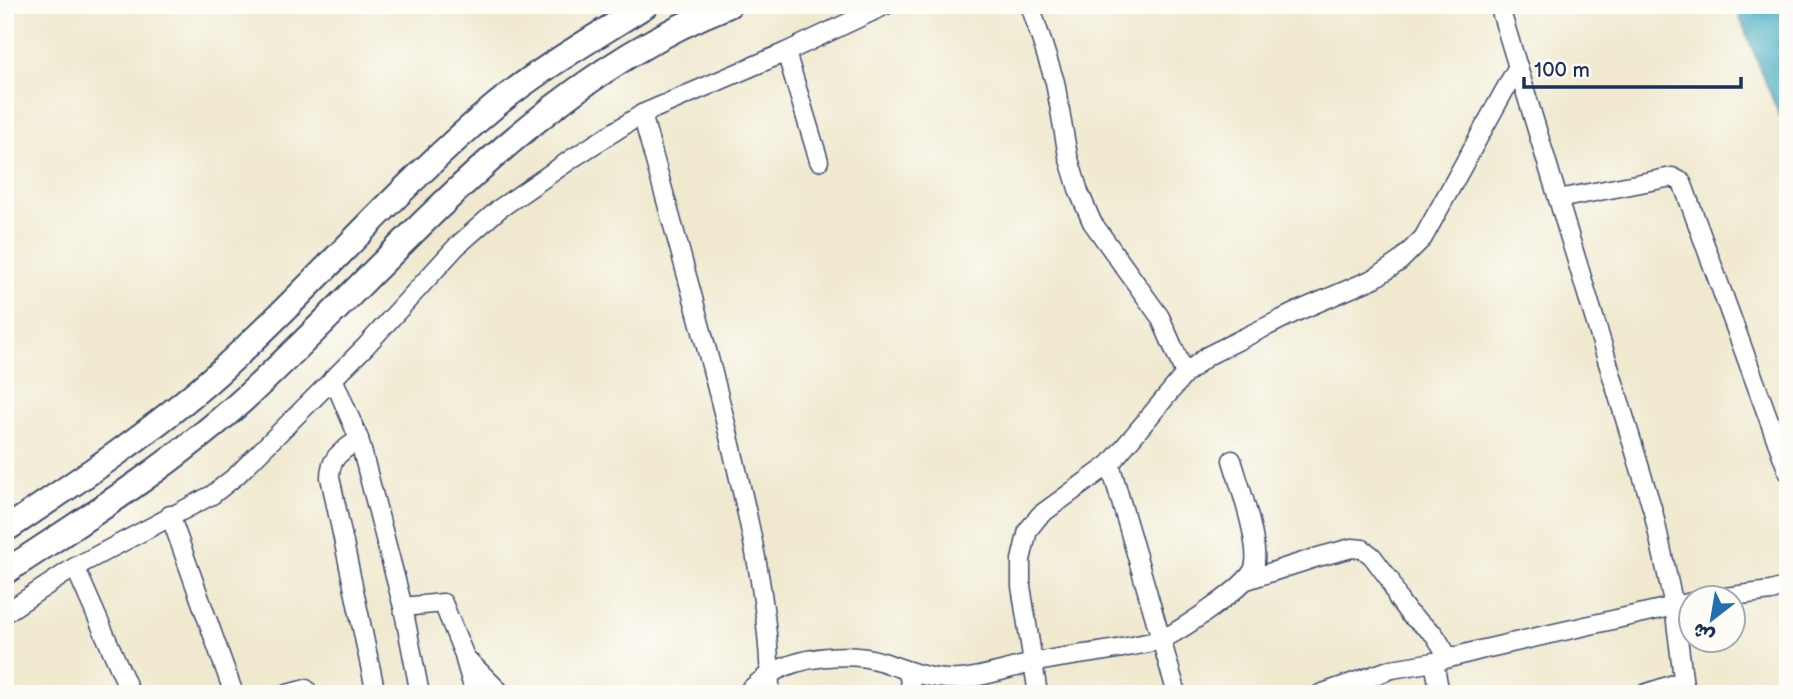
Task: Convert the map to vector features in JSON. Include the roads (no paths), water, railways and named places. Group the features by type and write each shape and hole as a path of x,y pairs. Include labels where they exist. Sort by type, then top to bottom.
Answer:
{"main road":[{"path":"5,530 117,454 217,374 421,174 498,103 571,52 646,5"},
{"path":"5,572 125,492 206,432 459,188 556,106 599,74 657,38 729,5"}],"street":[{"path":"5,613 75,567 212,495 236,476 365,347 457,246 499,209 642,114 786,52 886,5"},
{"path":"1030,5 1055,82 1068,156 1079,192 1093,222 1160,317 1185,374"},
{"path":"1499,5 1653,511 1674,606 1684,687 1644,694"},
{"path":"786,52 819,161"},
{"path":"1038,694 1021,586 1021,560 1028,530 1040,515 1110,464 1185,374 1207,356 1375,278 1400,261 1423,238 1518,66"},
{"path":"642,114 704,339 752,533 763,592 770,694"},
{"path":"1559,199 1672,177 1682,182 1788,472"},
{"path":"333,378 359,439 403,607 420,694"},
{"path":"359,439 336,457 330,465 330,477 376,694"},
{"path":"1232,460 1256,555 1254,568 1247,580"},
{"path":"1110,464 1177,694"},
{"path":"170,515 234,694"},
{"path":"745,694 770,674 792,665 825,658 861,656 963,686 1032,663 1114,650 1161,639 1247,580 1352,548 1363,549 1372,556 1390,580 1398,599 1409,614 1434,634 1442,660 1440,694"},
{"path":"75,567 131,694"},
{"path":"1748,593 1788,586"},
{"path":"403,607 443,603 465,657 475,694"},
{"path":"1320,694 1392,669 1442,660 1678,605"},
{"path":"465,657 502,694"},
{"path":"908,672 912,694"},
{"path":"287,694 306,689"}],"water":[{"path":"1735,5 1788,5 1788,137"}]}
